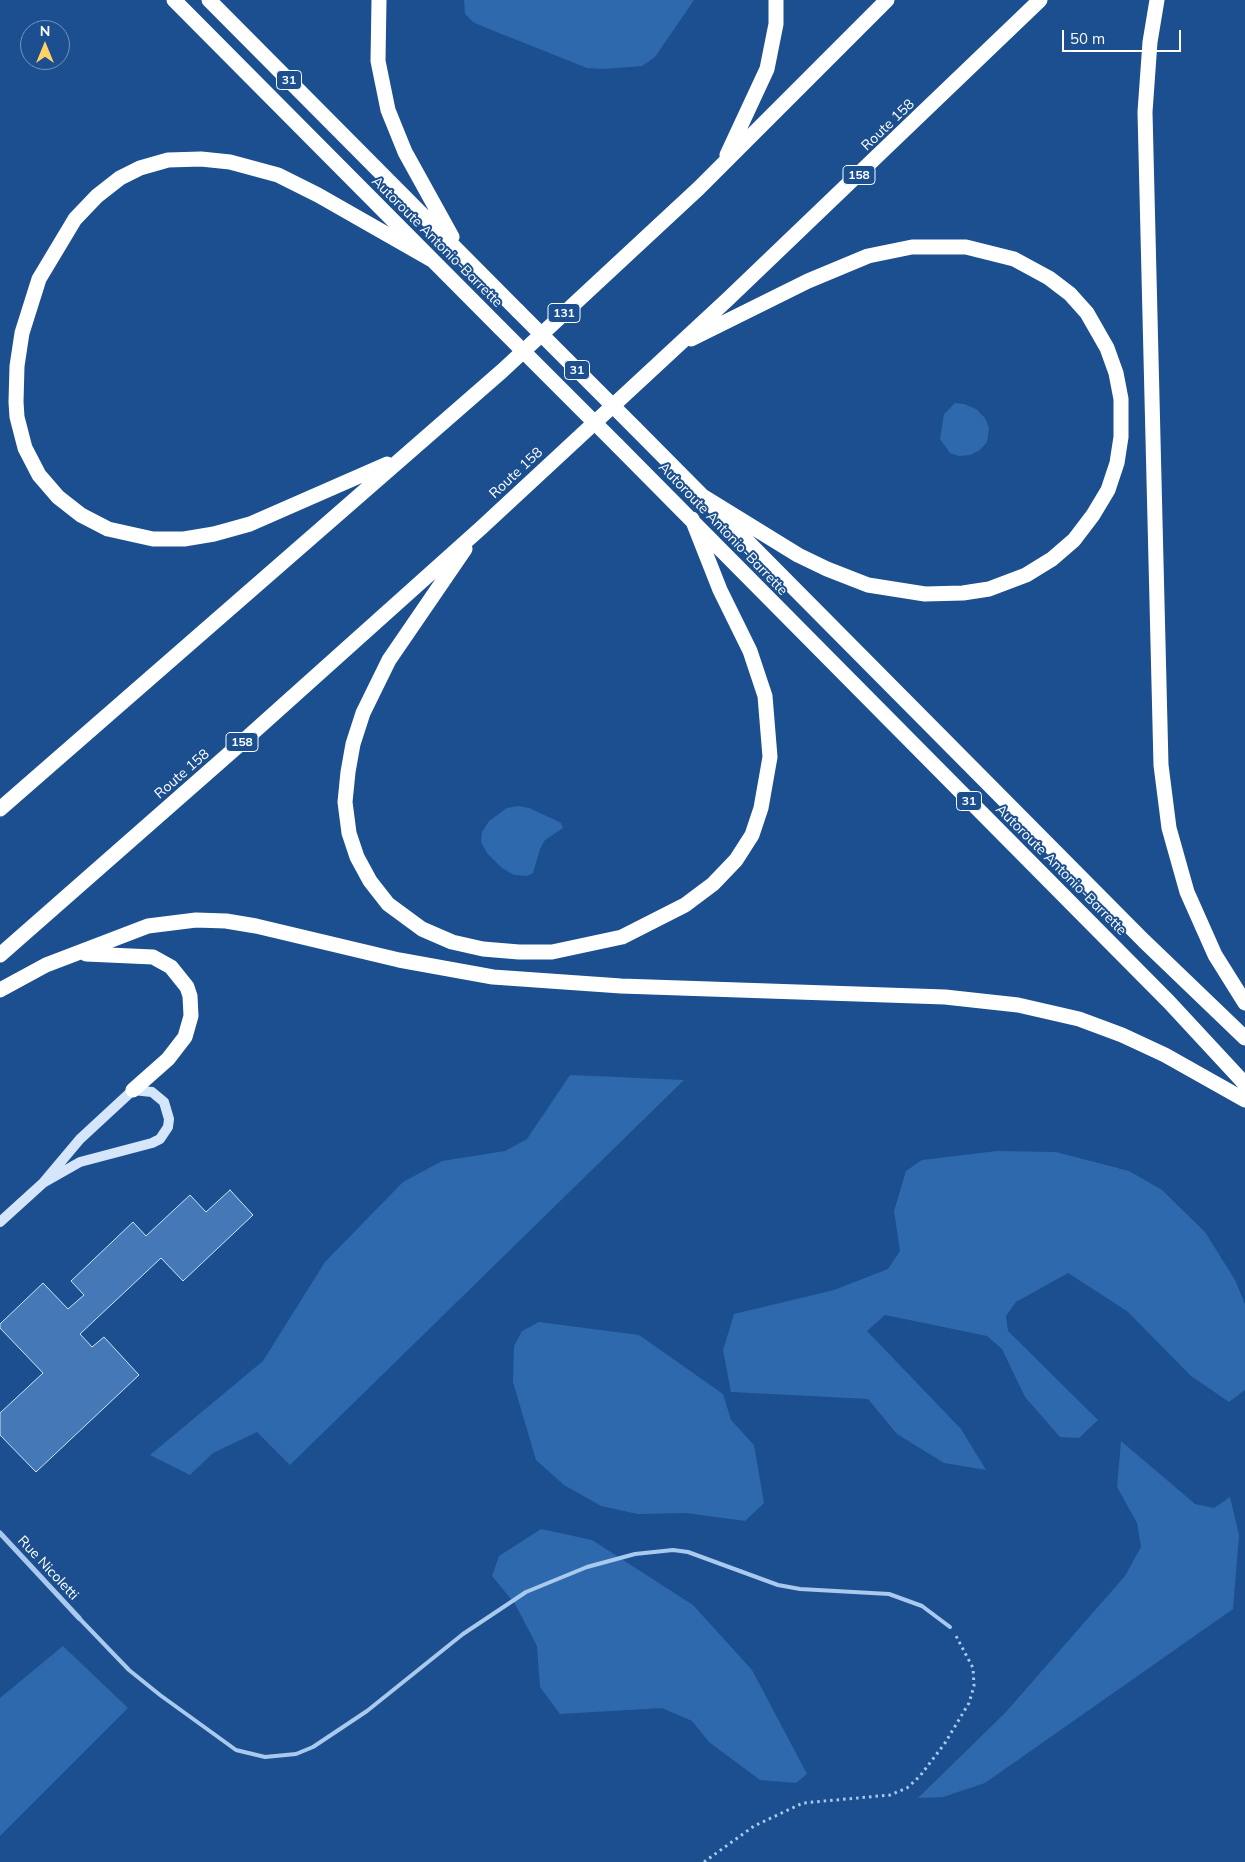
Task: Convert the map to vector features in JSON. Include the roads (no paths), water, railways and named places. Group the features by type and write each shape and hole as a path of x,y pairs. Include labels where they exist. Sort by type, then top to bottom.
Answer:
{"highway":[{"name":"Autoroute Antonio-Barrette","path":"174,0 692,519 1175,1009 1245,1084"},
{"name":"Autoroute Antonio-Barrette","path":"209,0 1144,940 1245,1038"},
{"path":"379,0 378,60 388,110 405,152 460,252"},
{"path":"723,163 767,69 774,39 776,0"},
{"name":"131","path":"400,459 502,371 723,163 888,0"},
{"name":"Route 158","path":"0,955 481,528 819,214 1040,0"},
{"path":"1157,0 1149,50 1145,120 1161,765 1169,828 1187,892 1215,955 1245,1003"},
{"path":"400,459 233,529 198,537 169,540 123,534 94,523 68,507 49,486 32,462 17,417 16,386 19,349 26,315 39,279 70,225 87,205 107,187 130,172 154,163 201,158 264,170 297,183 432,260"},
{"path":"676,346 760,306 794,287 853,261 883,252 912,247 966,247 1014,259 1044,275 1070,294 1087,313 1101,335 1112,360 1120,386 1122,423 1119,451 1108,490 1097,509 1074,540 1052,559 1026,576 989,589 963,593 925,594 889,590 861,583 798,555 699,494"},
{"path":"0,809 400,459"},
{"path":"481,528 399,644 370,696 358,727 350,758 346,785 346,817 352,845 370,882 388,904 409,922 437,936 467,946 499,951 536,953 603,942 638,930 670,914 699,895 725,872 745,847 754,828 766,791 770,757 766,696 750,651 720,590 692,519"},
{"path":"0,990 46,965 148,926 212,920 247,924 399,960 500,978 621,986 926,996 1001,1002 1057,1013 1122,1035 1165,1055 1245,1100"},
{"path":"80,953 153,957 171,967 187,987 190,996 191,1016 185,1037 168,1059 133,1090"}],"street":[{"path":"0,1222 43,1183 76,1143 133,1090 152,1092 164,1102 168,1110 168,1127 160,1139 152,1143 80,1162 43,1183"},
{"name":"Rue Nicoletti","path":"0,1533 78,1618"}],"lane":[{"path":"78,1618 129,1670 160,1695 236,1750 265,1757 296,1754 313,1747 367,1711 463,1634 526,1592 587,1567 635,1554 654,1551 680,1551 706,1558 778,1585 800,1589 889,1594 922,1606 950,1627"}]}
